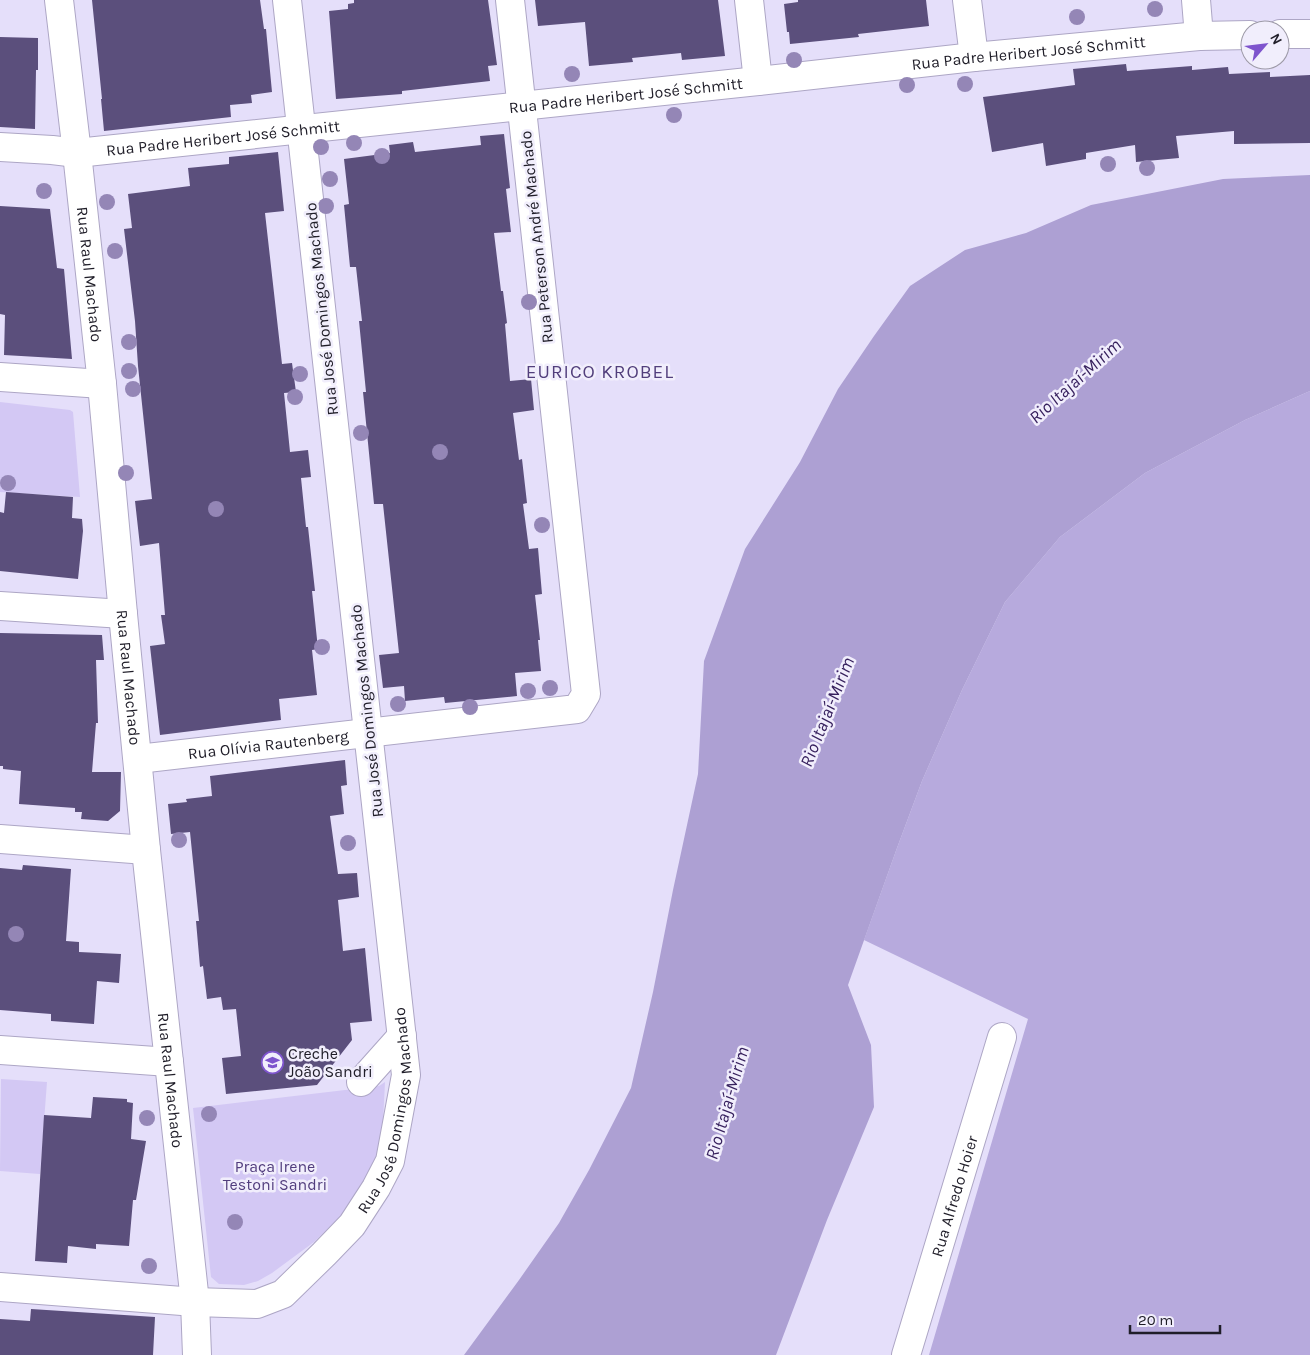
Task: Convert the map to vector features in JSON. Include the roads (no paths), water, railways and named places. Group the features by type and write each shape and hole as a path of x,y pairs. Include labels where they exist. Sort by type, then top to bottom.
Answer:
{"street":[{"name":"Rua Raul Machado","path":"59,0 102,384 146,850 195,1302 197,1355"},
{"name":"Rua José Domingos Machado","path":"0,1287 195,1302 257,1304 283,1294 352,1225 376,1188 390,1161 406,1075 287,0"},
{"name":"Rua Peterson André Machado","path":"510,0 586,694 577,709"},
{"path":"749,0 758,81"},
{"path":"967,0 974,57"},
{"path":"1196,0 1199,36"},
{"path":"1290,34 1310,34"},
{"name":"Rua Padre Heribert José Schmitt","path":"0,147 77,153 974,57 1199,36 1240,35"},
{"path":"0,377 102,384"},
{"path":"0,606 123,614"},
{"name":"Rua Olívia Rautenberg","path":"138,759 577,709"},
{"path":"0,839 146,850"},
{"path":"361,1082 402,1036"},
{"name":"Rua Alfredo Hoier","path":"906,1355 1002,1037"},
{"path":"0,1050 169,1062"}],"water":[{"name":"Rio Itajaí-Mirim","path":"1310,175 1310,391 1245,420 1145,473 1060,537 1005,602 962,690 922,781 848,985 871,1045 874,1107 827,1220 776,1355 464,1355 559,1223 589,1170 631,1088 698,774 704,661 745,549 800,462 838,389 874,336 910,286 965,250 1026,233 1091,205 1223,179"}],"place":[{"name":"Creche João Sandri","path":"272,1062"}],"district":[{"name":"EURICO KROBEL","path":"600,371"}],"park label":[{"name":"Praça Irene Testoni Sandri","path":"275,1175"}]}
